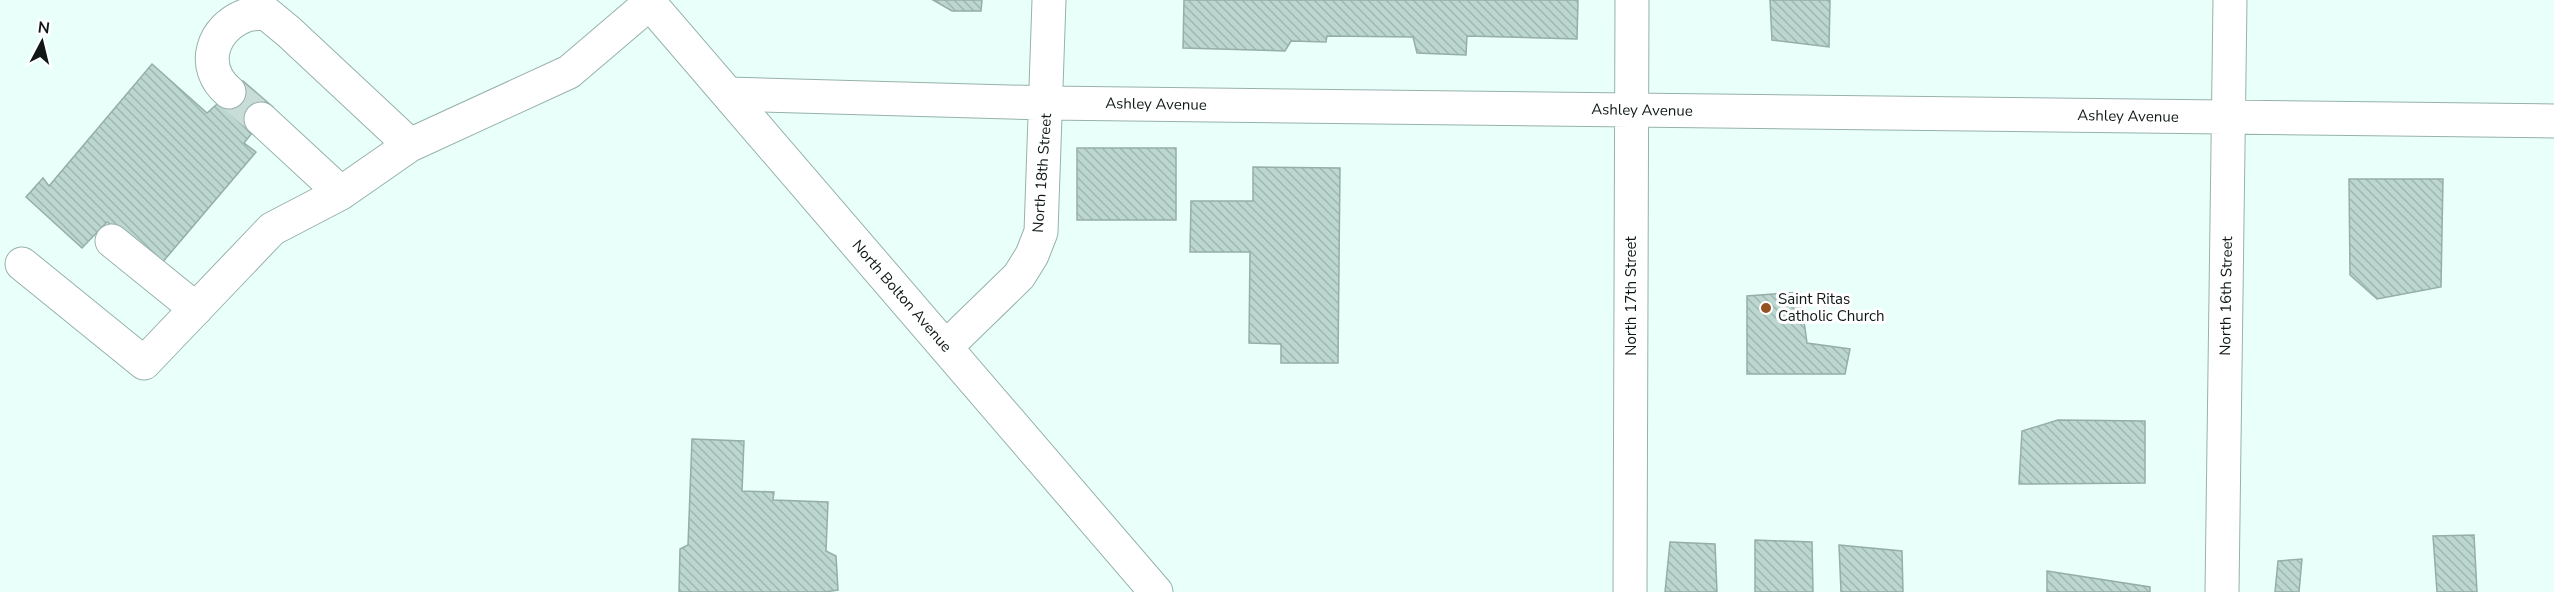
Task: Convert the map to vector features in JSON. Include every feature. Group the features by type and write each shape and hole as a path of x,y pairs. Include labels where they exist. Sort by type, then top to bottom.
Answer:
{"street":[{"name":"North 18th Street","path":"946,347 1019,276 1032,255 1041,232 1049,0"},
{"name":"North 17th Street","path":"1630,592 1632,0"},
{"name":"North 16th Street","path":"2222,592 2230,0"},
{"name":"North Bolton Avenue","path":"649,1 1156,592"},
{"path":"22,264 144,363 272,229 341,193 410,146 569,72 649,1"},
{"path":"229,92 219,84 211,67 213,45 230,25 248,14 266,13 410,146"},
{"name":"Ashley Avenue","path":"729,94 1047,103 2554,121"},
{"path":"261,119 341,193"},
{"path":"112,241 196,309"}],"building":[{"path":"933,0 982,0 981,11 952,11"},
{"path":"1184,0 1578,0 1577,39 1467,36 1466,55 1417,53 1413,37 1327,36 1326,42 1291,41 1285,51 1183,48"},
{"path":"1770,0 1830,0 1829,47 1772,40"},
{"path":"152,64 207,113 243,81 273,107 244,143 256,152 161,264 107,222 82,248 26,197 43,178 49,186"},
{"path":"1077,148 1176,148 1176,220 1077,220"},
{"path":"1253,167 1340,168 1338,363 1281,363 1281,344 1249,343 1250,252 1190,252 1191,201 1253,201"},
{"path":"2349,179 2443,179 2441,287 2377,299 2350,275"},
{"path":"1800,292 1807,343 1850,349 1845,374 1747,374 1747,296"},
{"path":"2058,420 2145,421 2145,483 2019,484 2022,431"},
{"path":"692,439 744,441 742,491 774,492 773,500 828,502 826,551 836,556 838,590 825,592 679,592 680,549 688,545"},
{"path":"2474,535 2477,592 2437,592 2433,536"},
{"path":"1755,540 1812,542 1813,592 1755,592"},
{"path":"1670,542 1715,544 1717,592 1665,592"},
{"path":"1839,545 1902,551 1903,592 1841,592"},
{"path":"2302,559 2299,592 2275,592 2278,561"},
{"path":"2047,571 2150,587 2150,592 2047,592"}],"tunnel":[{"path":"229,92 261,119"}],"place":[{"name":"Saint Ritas Catholic Church","path":"1766,308"}]}
